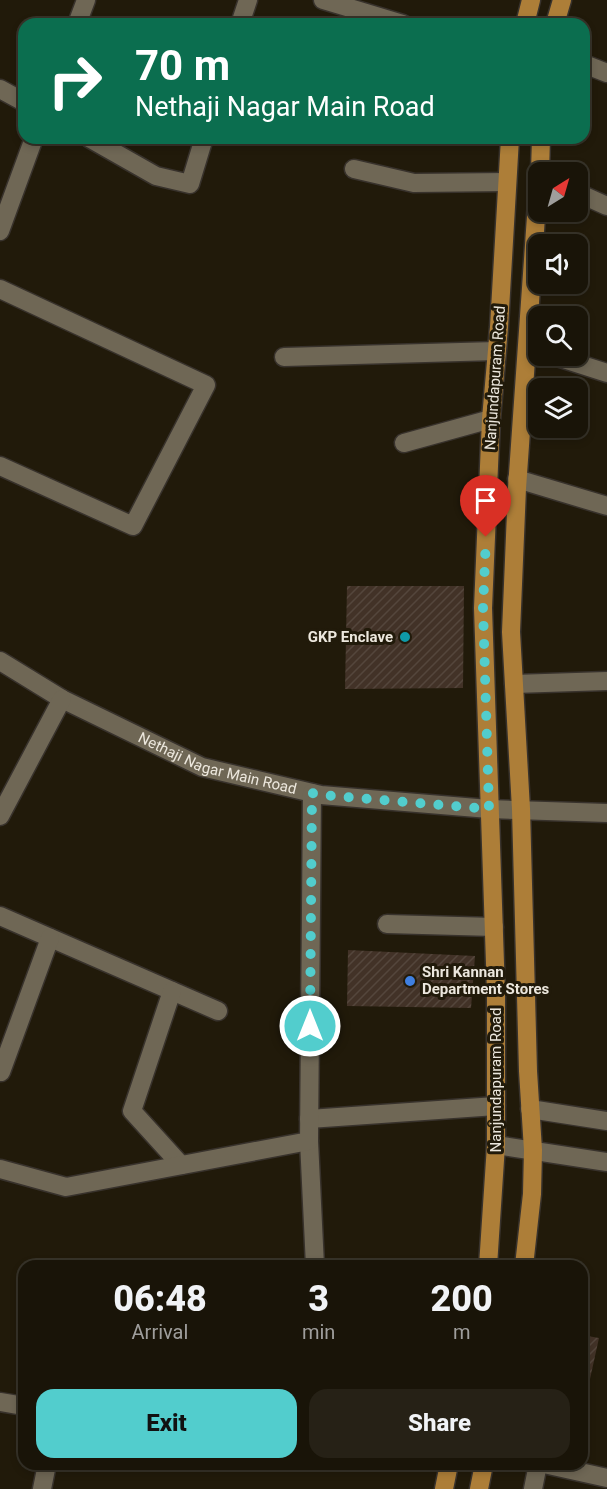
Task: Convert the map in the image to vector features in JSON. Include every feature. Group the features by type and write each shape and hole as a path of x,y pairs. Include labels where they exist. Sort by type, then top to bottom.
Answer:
{"main road":[{"path":"526,18 531,0"},
{"path":"557,18 562,0"},
{"name":"Nanjundapuram Road","path":"488,1260 496,1145 496,993 483,608 491,419 510,144"},
{"path":"540,162 541,144"},
{"name":"Nanjundapuram Road","path":"534,306 537,222"},
{"name":"Nanjundapuram Road","path":"525,1260 532,1194 533,1150 521,809 511,632 517,479 530,366"},
{"path":"444,1489 448,1470"},
{"path":"479,1489 483,1470"}],"street":[{"path":"79,18 86,0"},
{"path":"242,18 248,0"},
{"path":"323,0 383,18"},
{"path":"590,66 607,73"},
{"path":"0,89 18,99"},
{"path":"0,231 32,144"},
{"path":"100,144 156,176 190,184 202,144"},
{"path":"354,169 414,183 507,182"},
{"path":"588,197 607,206"},
{"path":"0,289 206,385 133,526 0,466"},
{"path":"284,357 496,351"},
{"path":"585,366 607,373"},
{"path":"404,443 491,419"},
{"path":"517,479 607,506"},
{"name":"Nethaji Nagar Main Road","path":"0,661 62,699 202,767 321,795 489,809 607,813"},
{"path":"514,684 607,681"},
{"path":"0,816 62,699"},
{"path":"312,793 309,1142 315,1260"},
{"path":"0,916 218,1011"},
{"path":"387,924 494,927"},
{"path":"1,1072 50,938"},
{"path":"172,991 132,1111 181,1165"},
{"path":"309,1119 496,1106"},
{"path":"530,1108 607,1120"},
{"path":"0,1169 66,1187 309,1142"},
{"path":"496,1145 607,1162"},
{"path":"0,1402 18,1405"},
{"path":"42,1489 46,1470"},
{"path":"532,1489 537,1470"},
{"path":"571,1470 607,1478"}],"building":[{"name":"GKP Enclave","path":"347,586 464,586 463,688 345,689"},
{"name":"Shri Kannan Department Stores","path":"348,950 475,956 471,1008 347,1006"},
{"path":"588,1336 599,1338 588,1388"}],"place":[{"name":"GKP Enclave","path":"405,637"},
{"name":"Shri Kannan Department Stores","path":"410,981"}],"route":[{"path":"310,1026 312,793 489,809 483,608 486,537"}]}
